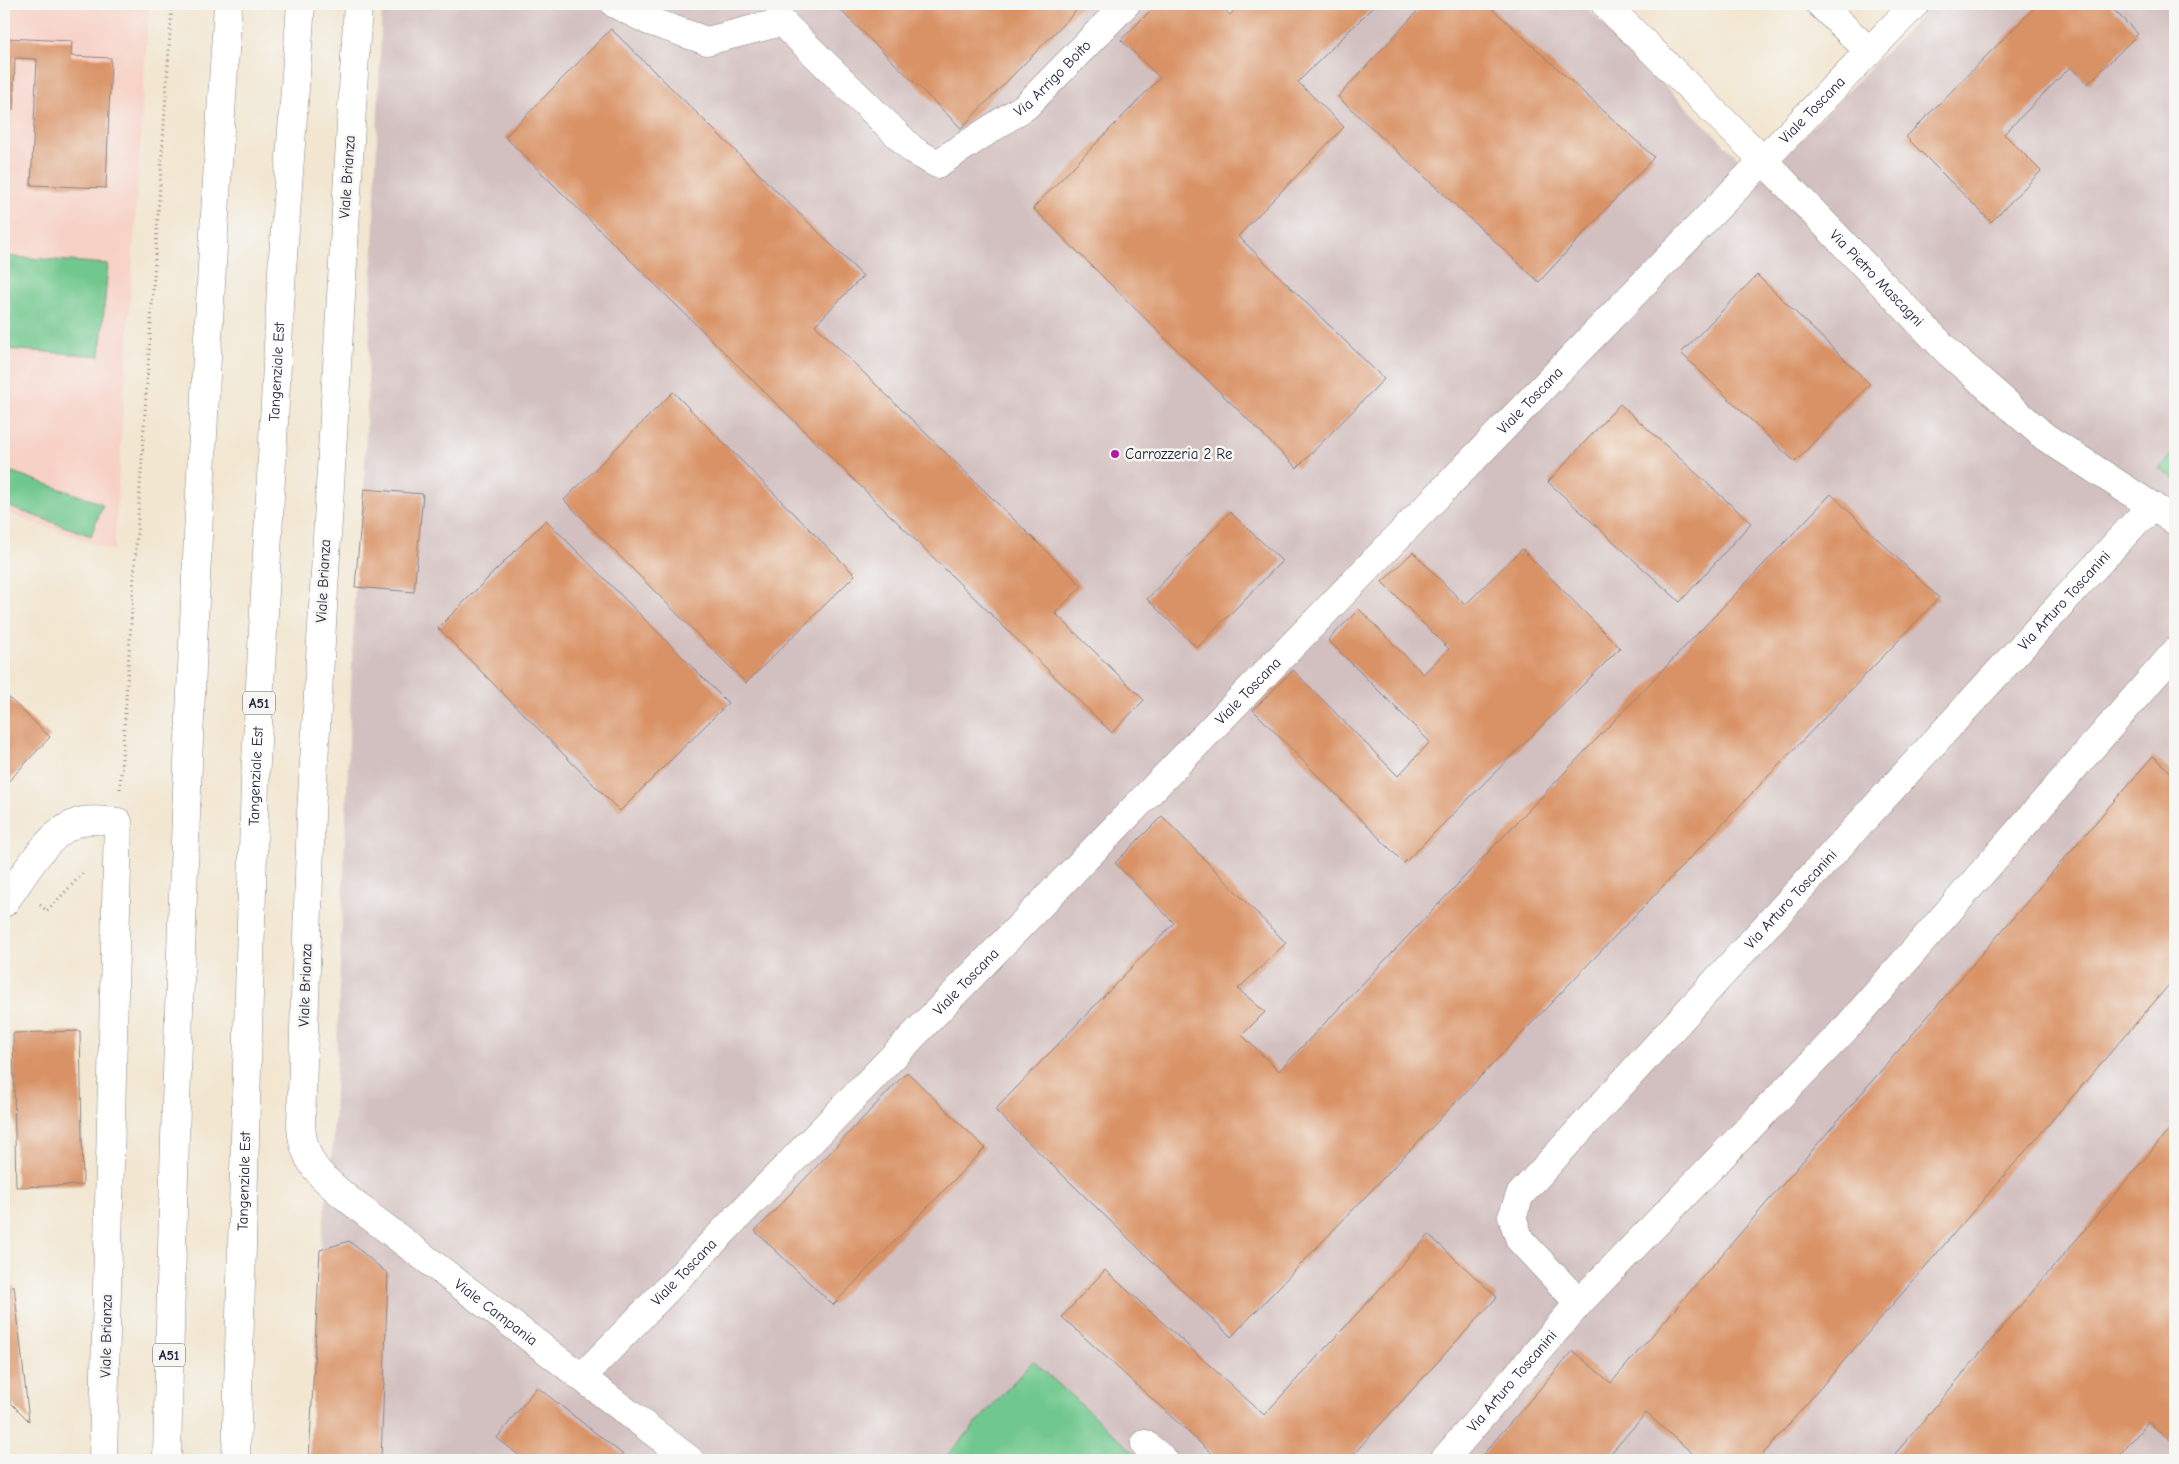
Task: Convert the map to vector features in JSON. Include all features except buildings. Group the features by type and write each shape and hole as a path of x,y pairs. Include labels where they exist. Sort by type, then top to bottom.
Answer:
{"main road":[{"name":"A51","path":"167,1460 186,788 214,216 228,4"},
{"name":"Tangenziale Est","path":"236,1460 254,781 281,280 301,4"},
{"name":"Viale Brianza","path":"307,1158 303,1147 301,1125 308,871 332,413 358,4"},
{"name":"Via Arrigo Boito","path":"615,4 649,21 707,41 782,22 913,150 937,164 1026,106 1126,4"},
{"name":"Via Pietro Mascagni","path":"1605,4 1762,159 1949,354 2045,437 2164,514"},
{"path":"1820,4 1869,51"},
{"name":"Viale Toscana","path":"582,1377 1762,159 1915,4"},
{"name":"Via Arturo Toscanini","path":"1579,1303 1520,1240 1512,1217 1520,1195 2135,523 2164,514"},
{"name":"Via Arturo Toscanini","path":"1444,1460 1579,1303 1850,1024 2175,652"},
{"path":"4,903 39,854 59,832 82,822 118,822"},
{"name":"Viale Brianza","path":"104,1460 118,822"},
{"name":"Viale Campania","path":"307,1158 324,1178 358,1207 690,1460"}],"path":[{"path":"118,822 172,4"},
{"path":"52,906 88,867"}],"shaded area":[{"path":"4,4 149,4 114,551 4,512"},
{"path":"382,4 1583,4 1760,180 1933,4 2175,4 2175,1460 309,1460 320,1250 333,1144 355,587 364,489"}],"green space":[{"path":"4,256 108,264 100,356 4,349"},
{"path":"2175,452 2175,479 2159,468"},
{"path":"4,469 103,504 91,536 4,505"},
{"path":"1033,1361 1142,1460 943,1460"}],"place":[{"name":"Carrozzeria 2 Re","path":"1115,454"}]}
